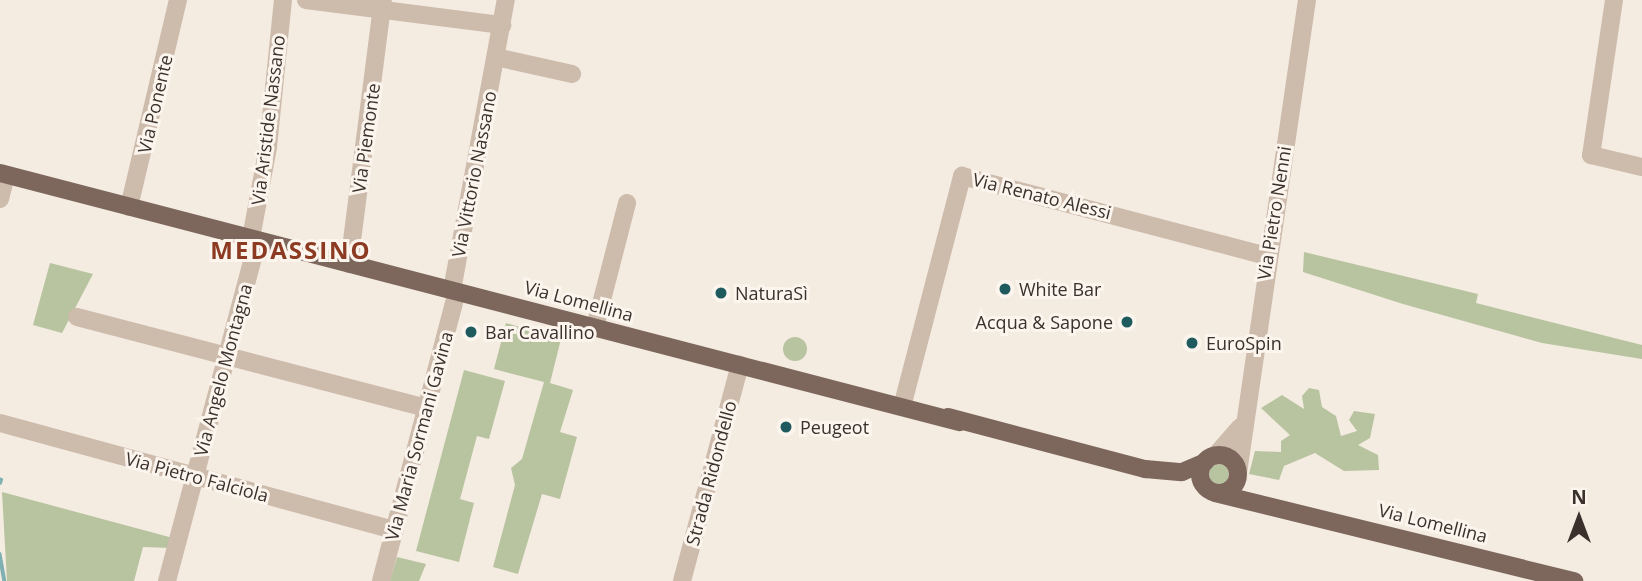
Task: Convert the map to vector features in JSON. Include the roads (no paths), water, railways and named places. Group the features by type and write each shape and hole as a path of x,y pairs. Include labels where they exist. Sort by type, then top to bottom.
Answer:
{"main road":[{"name":"Via Lomellina","path":"3,174 1211,490 1281,505 1574,581"},
{"name":"Via Lomellina","path":"854,395 903,403 959,422"},
{"name":"Via Lomellina","path":"1095,458 1173,472 1210,459 1228,457 1250,492 1281,505"},
{"path":"1210,459 1200,475 1211,490 1232,487 1238,474"}],"street":[{"name":"Via Ponente","path":"130,207 178,0"},
{"name":"Via Aristide Nassano","path":"256,240 283,0"},
{"path":"306,0 383,6 502,25"},
{"name":"Via Vittorio Nassano","path":"454,291 506,0"},
{"name":"Via Pietro Nenni","path":"1238,474 1240,427 1307,0"},
{"path":"1614,0 1591,155 1642,167"},
{"name":"Via Piemonte","path":"349,264 383,6"},
{"path":"496,57 572,74"},
{"path":"0,199 3,174"},
{"name":"Via Renato Alessi","path":"903,403 961,176 1268,256"},
{"path":"595,327 627,203"},
{"name":"Via Angelo Montagna","path":"167,581 256,240"},
{"name":"Via Maria Sormani Gavina","path":"382,581 454,291"},
{"path":"77,317 427,408"},
{"name":"Strada Ridondello","path":"682,581 740,365"},
{"name":"Via Pietro Falciola","path":"0,424 395,530"},
{"path":"1210,459 1240,427"}],"waterway":[{"path":"0,554 5,581"}],"place":[{"name":"White Bar","path":"1005,289"},
{"name":"NaturaSì","path":"721,293"},
{"name":"Acqua & Sapone","path":"1127,322"},
{"name":"Bar Cavallino","path":"471,332"},
{"name":"EuroSpin","path":"1192,343"},
{"name":"Peugeot","path":"786,427"}],"district":[{"name":"MEDASSINO","path":"291,250"}]}
